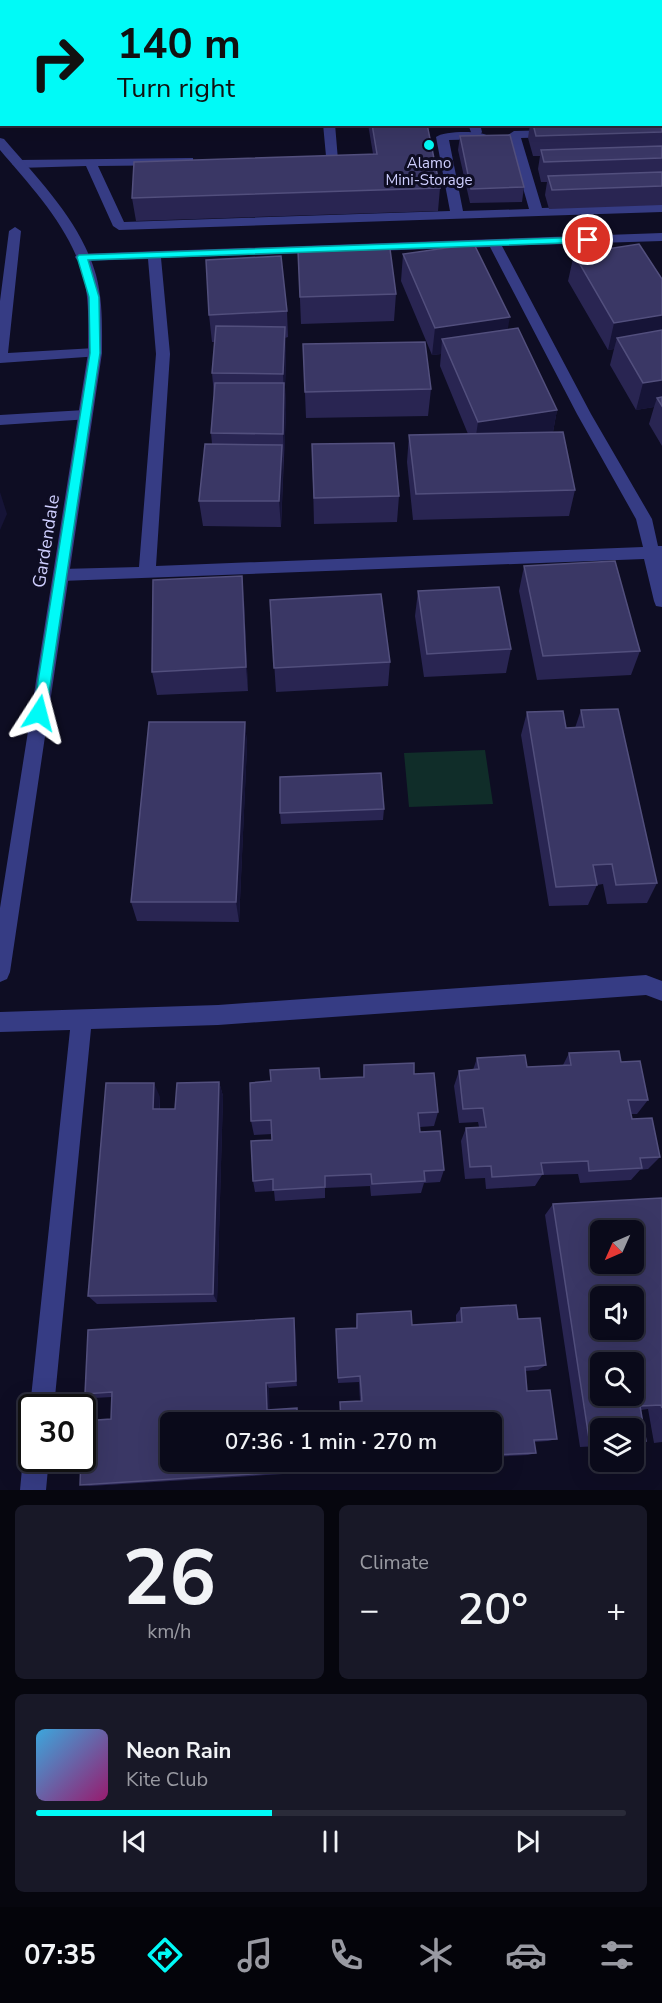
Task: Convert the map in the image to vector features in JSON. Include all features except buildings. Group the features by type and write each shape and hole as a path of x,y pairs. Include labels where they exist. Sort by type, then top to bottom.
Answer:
{"street":[{"path":"298,160 332,160 329,126"},
{"path":"457,215 442,137 476,131 505,135 571,133"},
{"path":"505,135 528,163 536,188 537,213"},
{"name":"Gardendale","path":"0,142 62,220 82,257 94,297 95,353 61,575 7,875 0,972"},
{"path":"18,164 206,161"},
{"path":"90,162 119,226 662,208"},
{"path":"15,231 0,358 95,353"},
{"path":"82,257 494,243 661,240"},
{"path":"494,243 584,414 644,519 657,552 652,569 662,601"},
{"path":"147,572 163,354 154,255"},
{"path":"0,420 85,416"},
{"path":"61,575 657,552"},
{"path":"0,1022 218,1015 646,984 662,991"},
{"path":"43,1394 82,1019"},
{"path":"33,1490 35,1472"}],"green space":[{"path":"485,750 493,804 409,807 404,753"}],"place":[{"name":"Alamo Mini-Storage","path":"429,145"}],"route":[{"path":"39,713 95,353 94,297 82,257 588,240"}]}
